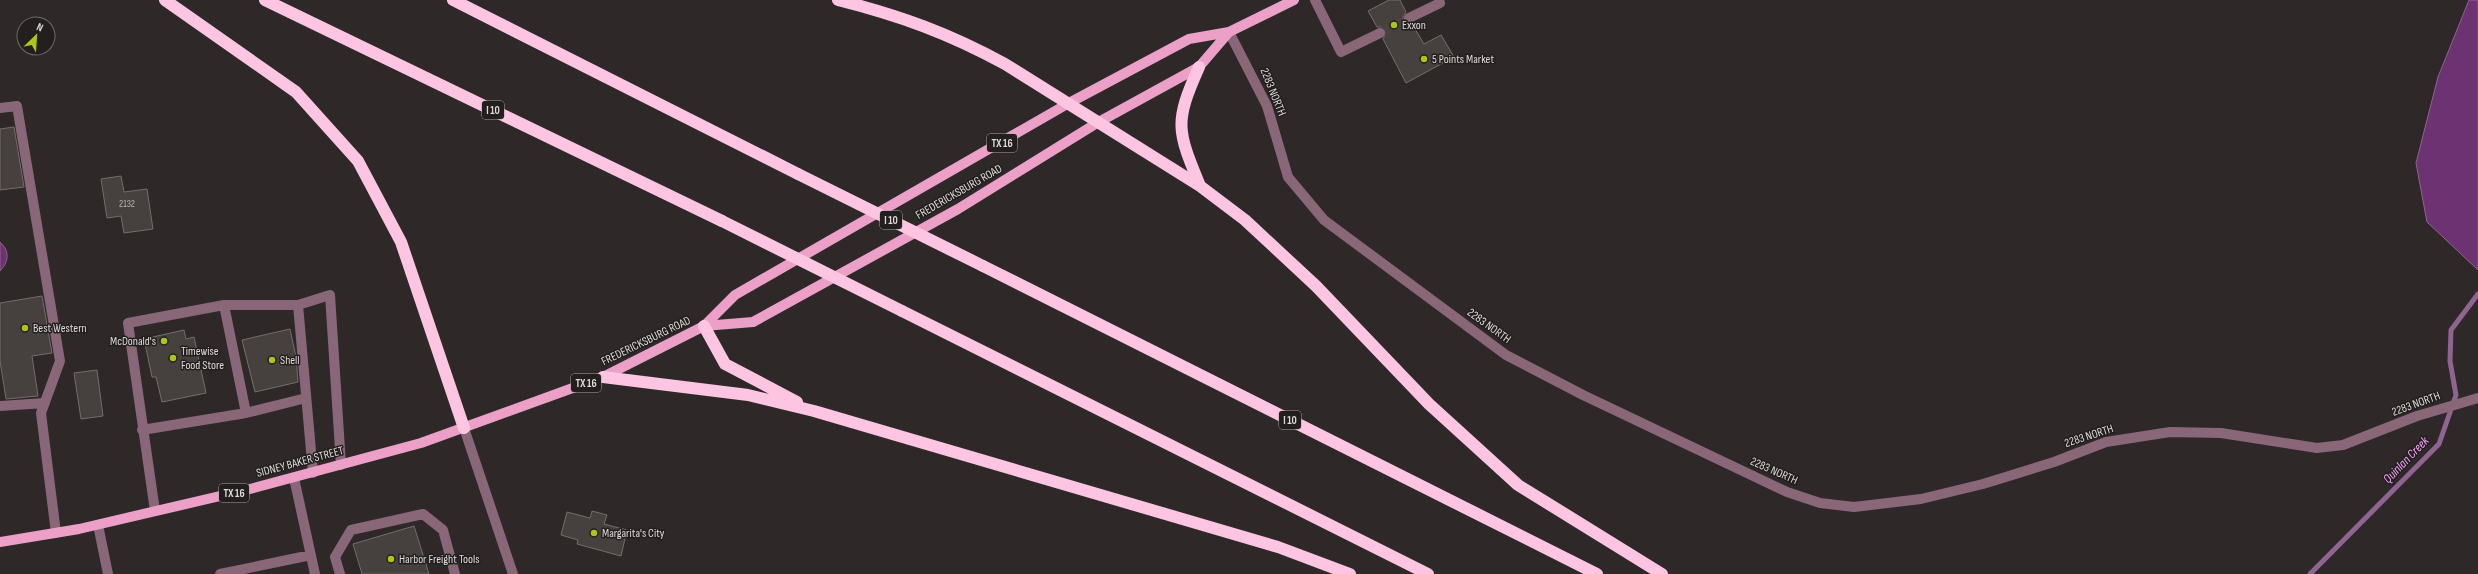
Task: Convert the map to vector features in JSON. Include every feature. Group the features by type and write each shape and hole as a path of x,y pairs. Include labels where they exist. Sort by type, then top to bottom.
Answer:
{"highway":[{"path":"165,0 296,92 358,161 401,242 464,428"},
{"name":"I 10","path":"265,0 722,221 1428,574"},
{"name":"I 10","path":"453,0 1596,574"},
{"path":"838,0 940,31 1006,64 1097,123 1200,186 1245,220 1316,286 1429,404 1518,485 1662,574"},
{"path":"1199,67 1183,102 1180,132 1184,151 1200,186"},
{"path":"704,326 725,364 814,411"},
{"path":"602,377 748,395 814,411 1278,547 1350,574"}],"main road":[{"name":"FREDERICKSBURG ROAD","path":"464,428 602,377 704,326 735,295 1069,104 1189,39 1229,32 1294,0"},
{"name":"FREDERICKSBURG ROAD","path":"704,326 753,322 958,209 1097,123 1199,67 1229,32"},
{"name":"SIDNEY BAKER STREET","path":"0,542 98,524 294,478 421,443 464,428"}],"lane":[{"path":"1315,0 1341,52 1380,33"},
{"path":"1409,18 1440,3 1439,0"},
{"name":"2283 NORTH","path":"1229,32 1267,106 1288,177 1324,220 1506,355 1583,395 1787,492 1820,504 1854,506 1921,499 1983,484 2123,438 2170,432 2195,432 2317,448 2343,445 2426,413 2478,398"},
{"path":"0,108 17,106 60,361 41,414 56,532"},
{"path":"155,511 142,430 128,323 224,304 298,305 330,295 341,465"},
{"path":"224,304 246,412"},
{"path":"298,305 313,472"},
{"path":"142,430 246,412 306,398"},
{"path":"0,406 45,403"},
{"path":"464,428 513,574"},
{"path":"294,478 315,574"},
{"path":"340,574 335,557 351,530 423,514 443,530 455,574"},
{"path":"98,524 108,574"},
{"path":"220,574 311,555"}],"shaded area":[{"path":"2469,0 2478,0 2478,270 2427,222 2416,163 2438,77"},
{"path":"0,242 7,253 7,260 0,271"}],"building":[{"path":"1389,0 1400,0 1406,12 1403,17 1403,21 1408,24 1412,24 1424,44 1441,35 1454,57 1406,83 1383,39 1386,34 1386,30 1381,27 1377,27 1368,11"},
{"path":"14,127 24,187 0,190 0,129"},
{"path":"121,176 124,192 147,189 153,229 124,233 121,216 107,218 101,179"},
{"name":"Best Western","path":"42,296 52,353 32,356 38,396 6,399 0,361 0,303"},
{"name":"Shell","path":"290,329 296,357 298,382 255,392 242,340"},
{"name":"Timewise Food Store","path":"184,330 186,339 194,337 206,393 162,402 156,377 152,377 144,339"},
{"path":"97,370 103,416 81,419 74,373"},
{"name":"Margarita's City","path":"592,511 607,515 604,524 627,530 621,556 577,544 578,540 561,535 567,512 590,518"},
{"name":"Harbor Freight Tools","path":"414,526 429,574 362,574 353,544"}],"waterway":[{"name":"Quinlan Creek","path":"2310,574 2439,444 2456,395 2450,361 2451,330 2478,294"}],"tunnel":[{"path":"1380,33 1409,18"}],"place":[{"name":"Exxon","path":"1394,25"},
{"name":"5 Points Market","path":"1424,59"},
{"name":"Best Western","path":"25,328"},
{"name":"McDonald's","path":"164,341"},
{"name":"Timewise Food Store","path":"173,358"},
{"name":"Shell","path":"272,360"},
{"name":"Margarita's City","path":"594,533"},
{"name":"Harbor Freight Tools","path":"391,559"}]}
